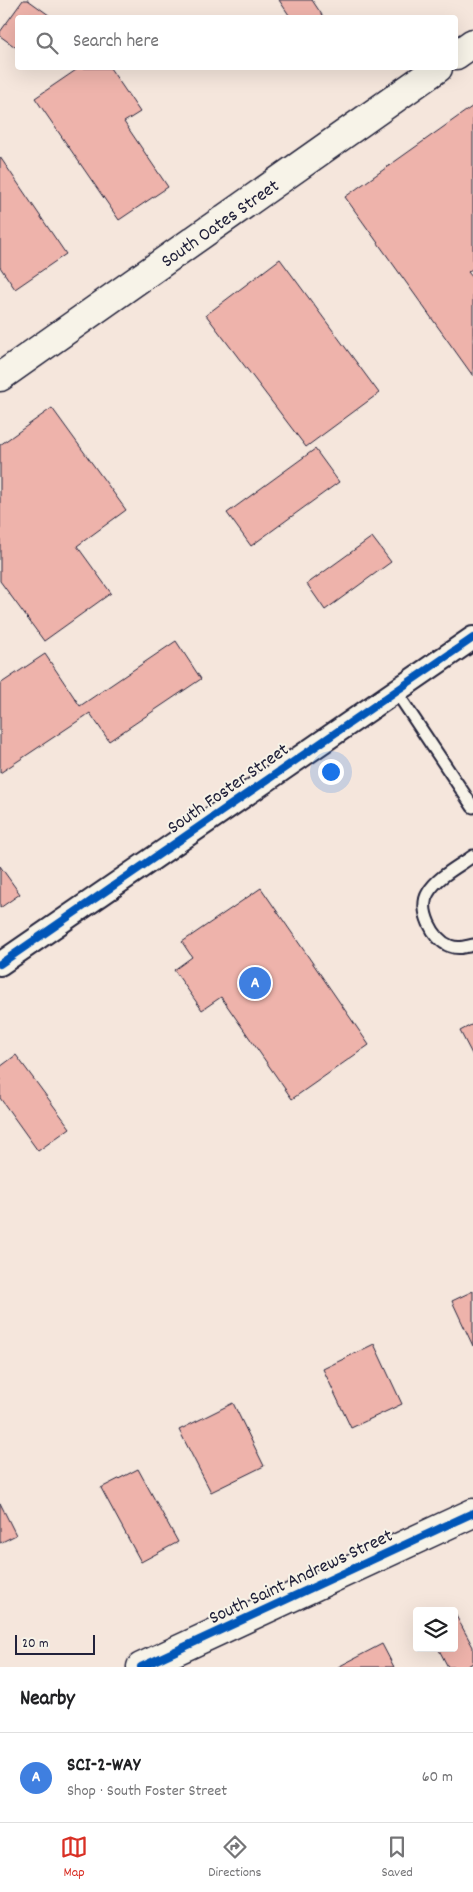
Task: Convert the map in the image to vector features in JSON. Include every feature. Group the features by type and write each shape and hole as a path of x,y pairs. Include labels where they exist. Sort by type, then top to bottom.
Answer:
{"main road":[{"path":"458,53 473,42"},
{"name":"South Oates Street","path":"0,377 435,70"},
{"name":"South Saint Andrews Street","path":"141,1667 473,1513"}],"street":[{"name":"South Foster Street","path":"0,964 473,638"}],"lane":[{"path":"395,690 473,807"},
{"path":"473,856 435,884 427,894 425,904 426,916 437,936 449,946 461,948 473,945"}],"building":[{"path":"23,0 28,0 49,15 15,15 15,47 0,36 0,32"},
{"path":"279,0 312,0 322,15 289,15"},
{"path":"76,70 111,70 140,112 124,122 168,187 119,220 35,98"},
{"path":"473,106 473,268 468,272 473,278 473,376 345,197"},
{"path":"0,157 66,254 15,289 0,267"},
{"path":"280,259 379,393 306,447 206,315"},
{"path":"52,408 126,510 77,546 111,593 44,641 0,581 0,445"},
{"path":"315,449 339,482 251,546 227,513"},
{"path":"372,537 391,562 325,610 307,584"},
{"path":"176,641 201,679 109,741 90,713 0,773 0,684 45,654 80,706"},
{"path":"0,866 20,894 0,908"},
{"path":"261,888 369,1045 292,1099 221,997 202,1010 174,970 192,957 182,942"},
{"path":"473,1024 473,1056 460,1031"},
{"path":"16,1055 70,1128 38,1151 0,1098 0,1067"},
{"path":"473,1291 473,1346 452,1301"},
{"path":"374,1344 402,1404 351,1428 323,1369"},
{"path":"233,1403 264,1466 211,1492 179,1430"},
{"path":"138,1469 178,1542 141,1562 101,1488"},
{"path":"0,1503 16,1535 0,1543"},
{"path":"458,1619 473,1647 473,1663 466,1667 448,1667 440,1652 458,1652"},
{"path":"382,1644 394,1667 338,1667"}],"cycle path":[{"path":"0,964 473,638"},
{"path":"141,1667 473,1513"}],"place":[{"name":"SCI-2-WAY","path":"255,983"}]}
